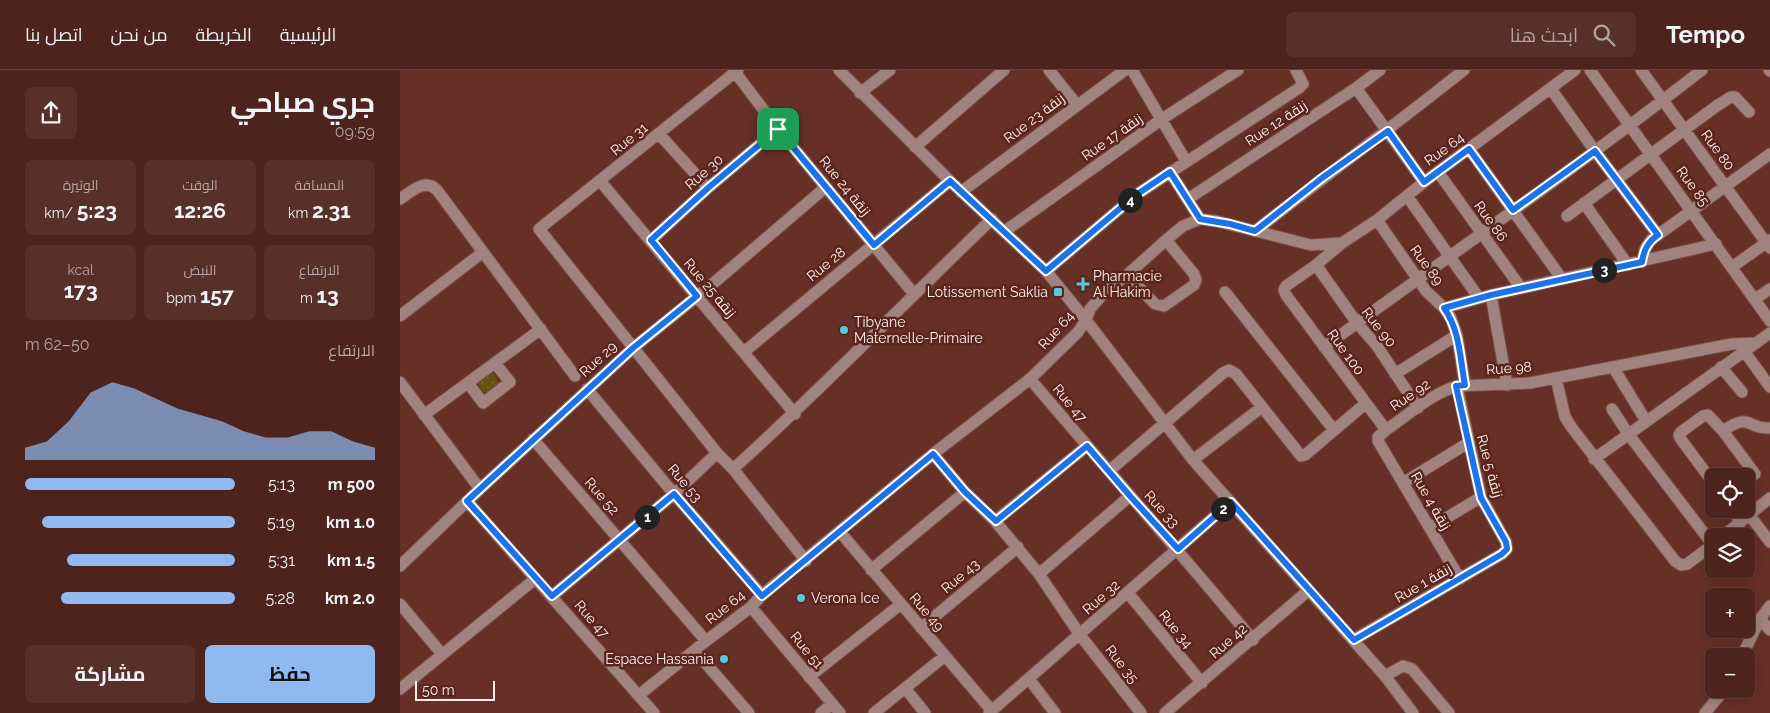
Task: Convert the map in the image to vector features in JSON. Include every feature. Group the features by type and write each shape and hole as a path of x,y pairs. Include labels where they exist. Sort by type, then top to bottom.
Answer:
{"street":[{"path":"839,70 950,181 1046,271 1193,460 1354,640 1413,713"},
{"path":"860,93 890,70"},
{"path":"915,147 1004,70"},
{"path":"1049,70 1077,105"},
{"name":"Rue 23 زنقة","path":"962,192 1125,70"},
{"path":"1132,70 1186,161"},
{"name":"Rue 17 زنقة","path":"1005,231 1162,119 1238,70"},
{"path":"1046,271 1136,195 1299,88 1303,84 1296,70"},
{"name":"Rue 12 زنقة","path":"1188,199 1356,88 1363,74 1380,70"},
{"path":"1255,231 1322,178 1388,131 1464,70"},
{"name":"Rue 64","path":"639,695 751,607 933,454 1030,378 1069,342 1086,320 1090,309 1104,293 1183,226 1200,219 1230,224 1311,245 1342,243 1377,220 1424,182 1575,70"},
{"name":"Rue 85","path":"1590,70 1770,322"},
{"name":"Rue 80","path":"1641,70 1725,187 1769,244"},
{"path":"1324,347 1595,151 1702,70"},
{"name":"Rue 24 زنقة","path":"737,71 778,129 914,294"},
{"name":"Rue 31","path":"633,348 539,229 601,182 737,71"},
{"path":"1356,88 1424,182"},
{"path":"1551,89 1658,235"},
{"path":"1567,216 1616,178 1731,97 1739,100 1749,112"},
{"name":"Rue 30","path":"651,240 708,188 778,129"},
{"path":"659,134 708,188"},
{"path":"1469,149 1562,280"},
{"path":"1642,262 1647,244 1770,154"},
{"path":"1170,172 1200,219"},
{"name":"Rue 86","path":"1438,172 1521,288"},
{"name":"Rue 28","path":"744,352 950,181"},
{"name":"Rue 25 زنقة","path":"601,182 795,414"},
{"path":"400,198 427,184 438,190 575,376"},
{"name":"Rue 29","path":"400,566 533,439 633,348 826,187"},
{"path":"1407,196 1449,257 1485,296 1507,385"},
{"path":"1584,203 1628,265"},
{"path":"733,469 795,414 914,294 992,219"},
{"name":"Rue 89","path":"1377,220 1417,278 1451,318 1456,335 1461,386"},
{"path":"1127,275 1159,306 1164,306 1194,285 1196,280 1194,274 1166,240"},
{"path":"1316,265 1342,243"},
{"path":"1444,308 1485,296 1716,244"},
{"path":"1732,267 1769,244"},
{"path":"400,316 483,252"},
{"name":"Rue 100","path":"1316,265 1286,286 1284,290 1365,404 1381,434"},
{"name":"Rue 90","path":"1316,265 1357,324 1377,346 1418,408"},
{"path":"1755,299 1770,289"},
{"path":"1225,292 1334,430"},
{"path":"424,415 541,329"},
{"path":"1594,459 1770,333"},
{"path":"1395,374 1456,335"},
{"name":"Rue 98","path":"1461,386 1507,385 1556,378 1732,344 1756,343"},
{"path":"633,348 806,560"},
{"path":"1744,351 1770,387"},
{"path":"468,383 483,403 510,382 495,363"},
{"path":"1613,367 1646,421"},
{"path":"1721,367 1742,392"},
{"path":"1109,471 1166,424 1223,373 1229,370 1236,374 1301,456 1305,455 1365,404"},
{"name":"Rue 47","path":"1030,378 1087,446"},
{"path":"1556,378 1565,417 1572,428 1594,459 1675,561 1681,565 1688,564 1705,550"},
{"path":"400,382 480,489"},
{"name":"Rue 92","path":"1381,434 1447,389 1461,386"},
{"name":"Rue 5 زنقة","path":"1461,386 1468,444 1481,498 1506,542 1507,549"},
{"name":"Rue 53","path":"587,389 762,596"},
{"path":"1193,460 1262,406"},
{"path":"1612,409 1629,435 1705,534"},
{"path":"1705,471 1679,435 1708,414 1750,468"},
{"path":"1722,431 1742,421 1770,428"},
{"name":"Rue 4 زنقة","path":"1381,434 1403,483 1460,579"},
{"name":"Rue 52","path":"533,439 706,641"},
{"path":"1403,483 1468,444"},
{"path":"996,521 1087,446"},
{"name":"Rue 33","path":"1087,446 1178,549 1252,640"},
{"path":"552,596 674,494 717,453"},
{"name":"Rue 35","path":"933,454 965,492 996,521 1018,547 1039,574 1080,635 1141,713"},
{"path":"872,570 965,492"},
{"path":"1039,574 1130,496"},
{"path":"1430,528 1481,498"},
{"path":"1734,528 1770,498"},
{"name":"Rue 47","path":"467,501 654,713"},
{"name":"Rue 32","path":"990,712 1231,502"},
{"path":"1745,519 1770,542"},
{"name":"Rue 49","path":"840,532 990,712"},
{"name":"Rue 43","path":"921,628 1018,547"},
{"name":"Rue 1 زنقة","path":"1354,640 1460,579 1502,554 1507,549"},
{"path":"400,688 536,579"},
{"name":"Rue 42","path":"1165,713 1309,590"},
{"name":"Rue 34","path":"1128,593 1202,683"},
{"path":"400,604 442,654"},
{"path":"809,677 901,604"},
{"path":"1746,648 1760,619 1770,606"},
{"name":"Rue 51","path":"751,607 836,709"},
{"path":"1760,619 1770,630"},
{"path":"695,651 749,713"},
{"path":"874,713 945,656"},
{"path":"1385,676 1403,666 1412,668 1449,713"},
{"path":"1029,679 1055,713"},
{"path":"905,688 926,713"},
{"path":"1705,713 1718,698"},
{"path":"821,713 836,709"}],"shaded area":[{"path":"491,373 494,374 498,383 486,392 483,392 478,383"}],"place":[{"name":"Pharmacie Al Hakim","path":"1083,284"},
{"name":"Lotissement Saklia","path":"1058,292"},
{"name":"Tibyane Maternelle-Primaire","path":"844,330"},
{"name":"Verona Ice","path":"801,598"},
{"name":"Espace Hassania","path":"724,659"}],"route":[{"path":"778,129 874,245 950,181 1046,271 1136,195 1170,172 1200,219 1230,224 1255,231 1322,178 1388,131 1424,182 1469,149 1513,210 1595,151 1658,235 1647,244 1642,262 1521,288 1444,308 1451,318 1456,335 1465,385 1456,386 1481,498 1506,542 1507,549 1502,554 1460,579 1354,640 1231,502 1178,549 1087,446 996,521 965,492 933,454 762,596 674,494 552,596 467,501 633,348 697,296 651,240 708,188 778,129"}]}
